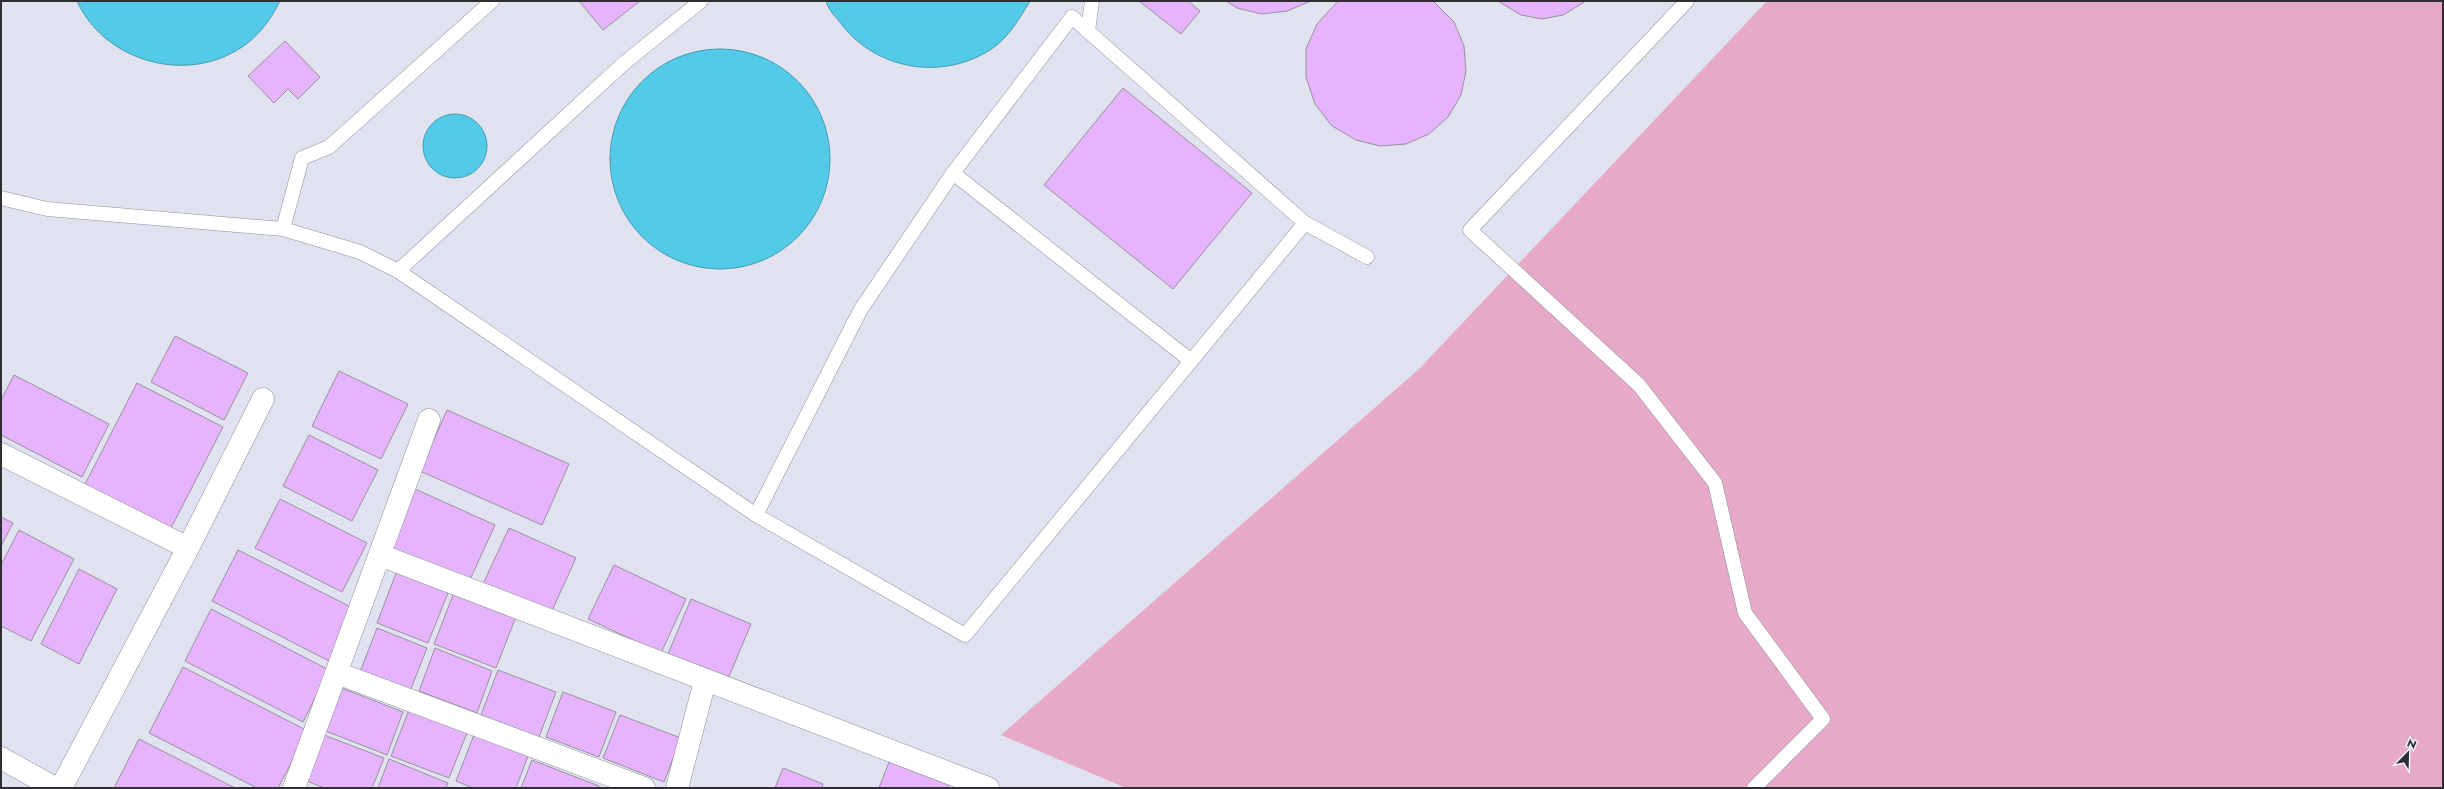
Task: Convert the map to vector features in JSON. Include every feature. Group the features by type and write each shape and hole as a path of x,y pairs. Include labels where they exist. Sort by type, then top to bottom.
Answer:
{"street":[{"path":"61,788 188,548 263,399"},
{"path":"294,788 429,420"},
{"path":"1,454 188,548"},
{"path":"380,555 705,681 988,788"},
{"path":"337,673 644,788"},
{"path":"677,788 705,681"},
{"path":"1,758 55,788"}],"lane":[{"path":"283,229 302,158 329,147 492,1"},
{"path":"398,272 623,64 701,1"},
{"path":"1088,31 1092,1"},
{"path":"1687,1 1470,230 1639,385 1715,483 1745,613 1823,719 1754,788"},
{"path":"756,514 862,308 953,173 1072,17 1306,223 1367,257"},
{"path":"953,173 1191,361"},
{"path":"1,198 47,209 283,229 360,252 398,272 756,514 965,635 1306,223"}],"shaded area":[{"path":"1767,1 2443,1 2443,788 1126,788 1001,735 1419,369"}],"water":[{"path":"77,1 280,1 264,27 254,38 242,47 220,58 196,64 172,65 149,61 126,52 106,39 90,22"},
{"path":"826,1 1030,1 1005,37 985,53 966,62 946,66 926,67 906,65 887,59 869,49 853,37 831,12"},
{"path":"720,49 741,51 772,62 798,81 817,107 828,138 830,159 828,180 817,211 798,237 772,256 741,267 720,269 699,267 668,256 642,237 623,211 612,180 610,159 612,138 623,107 642,81 668,62 699,51"},
{"path":"449,114 461,114 478,123 485,134 487,146 485,158 478,169 461,178 449,178 437,173 428,164 423,152 423,140 428,128 437,119"}],"building":[{"path":"579,1 640,1 603,30"},
{"path":"1139,1 1188,1 1200,11 1181,34"},
{"path":"1226,1 1311,1 1287,11 1262,14 1237,8"},
{"path":"1338,1 1433,1 1454,22 1464,46 1466,71 1461,95 1448,117 1429,134 1406,144 1380,146 1356,140 1332,126 1315,104 1306,77 1306,49 1317,24"},
{"path":"1498,1 1586,1 1563,15 1542,19 1521,15"},
{"path":"285,41 320,77 298,99 288,89 274,103 248,76"},
{"path":"1123,88 1252,193 1173,289 1044,185"},
{"path":"175,336 248,373 224,420 151,382"},
{"path":"339,371 408,404 381,459 312,426"},
{"path":"14,375 109,424 82,477 1,435 1,400"},
{"path":"137,383 223,427 168,534 82,490"},
{"path":"447,410 569,464 542,525 420,471"},
{"path":"309,435 378,470 352,521 283,486"},
{"path":"413,488 495,525 468,584 387,547"},
{"path":"280,499 367,543 342,592 255,548"},
{"path":"1,517 13,523 1,546"},
{"path":"509,528 576,558 550,615 483,584"},
{"path":"19,530 74,559 31,641 1,626 1,565"},
{"path":"238,550 355,609 329,661 212,601"},
{"path":"614,565 686,599 661,653 588,619"},
{"path":"398,568 450,588 428,643 377,623"},
{"path":"79,569 117,589 79,664 41,644"},
{"path":"455,590 517,614 496,668 434,644"},
{"path":"691,599 751,624 728,679 668,654"},
{"path":"211,609 329,670 303,722 185,661"},
{"path":"377,628 427,648 410,691 360,672"},
{"path":"435,648 492,671 477,713 419,691"},
{"path":"183,667 308,731 278,788 257,788 149,733"},
{"path":"498,670 556,692 539,737 481,715"},
{"path":"339,687 403,712 387,755 323,730"},
{"path":"563,692 616,712 599,757 546,737"},
{"path":"409,710 467,733 449,778 391,756"},
{"path":"620,715 681,738 664,782 603,758"},
{"path":"324,735 384,758 372,788 324,788 307,781"},
{"path":"474,735 528,756 516,788 473,788 456,781"},
{"path":"139,739 235,788 114,788"},
{"path":"389,759 448,783 446,788 378,788"},
{"path":"532,760 599,786 598,788 521,788"},
{"path":"889,762 949,785 947,788 879,788"},
{"path":"783,768 823,784 822,788 775,788"}]}
